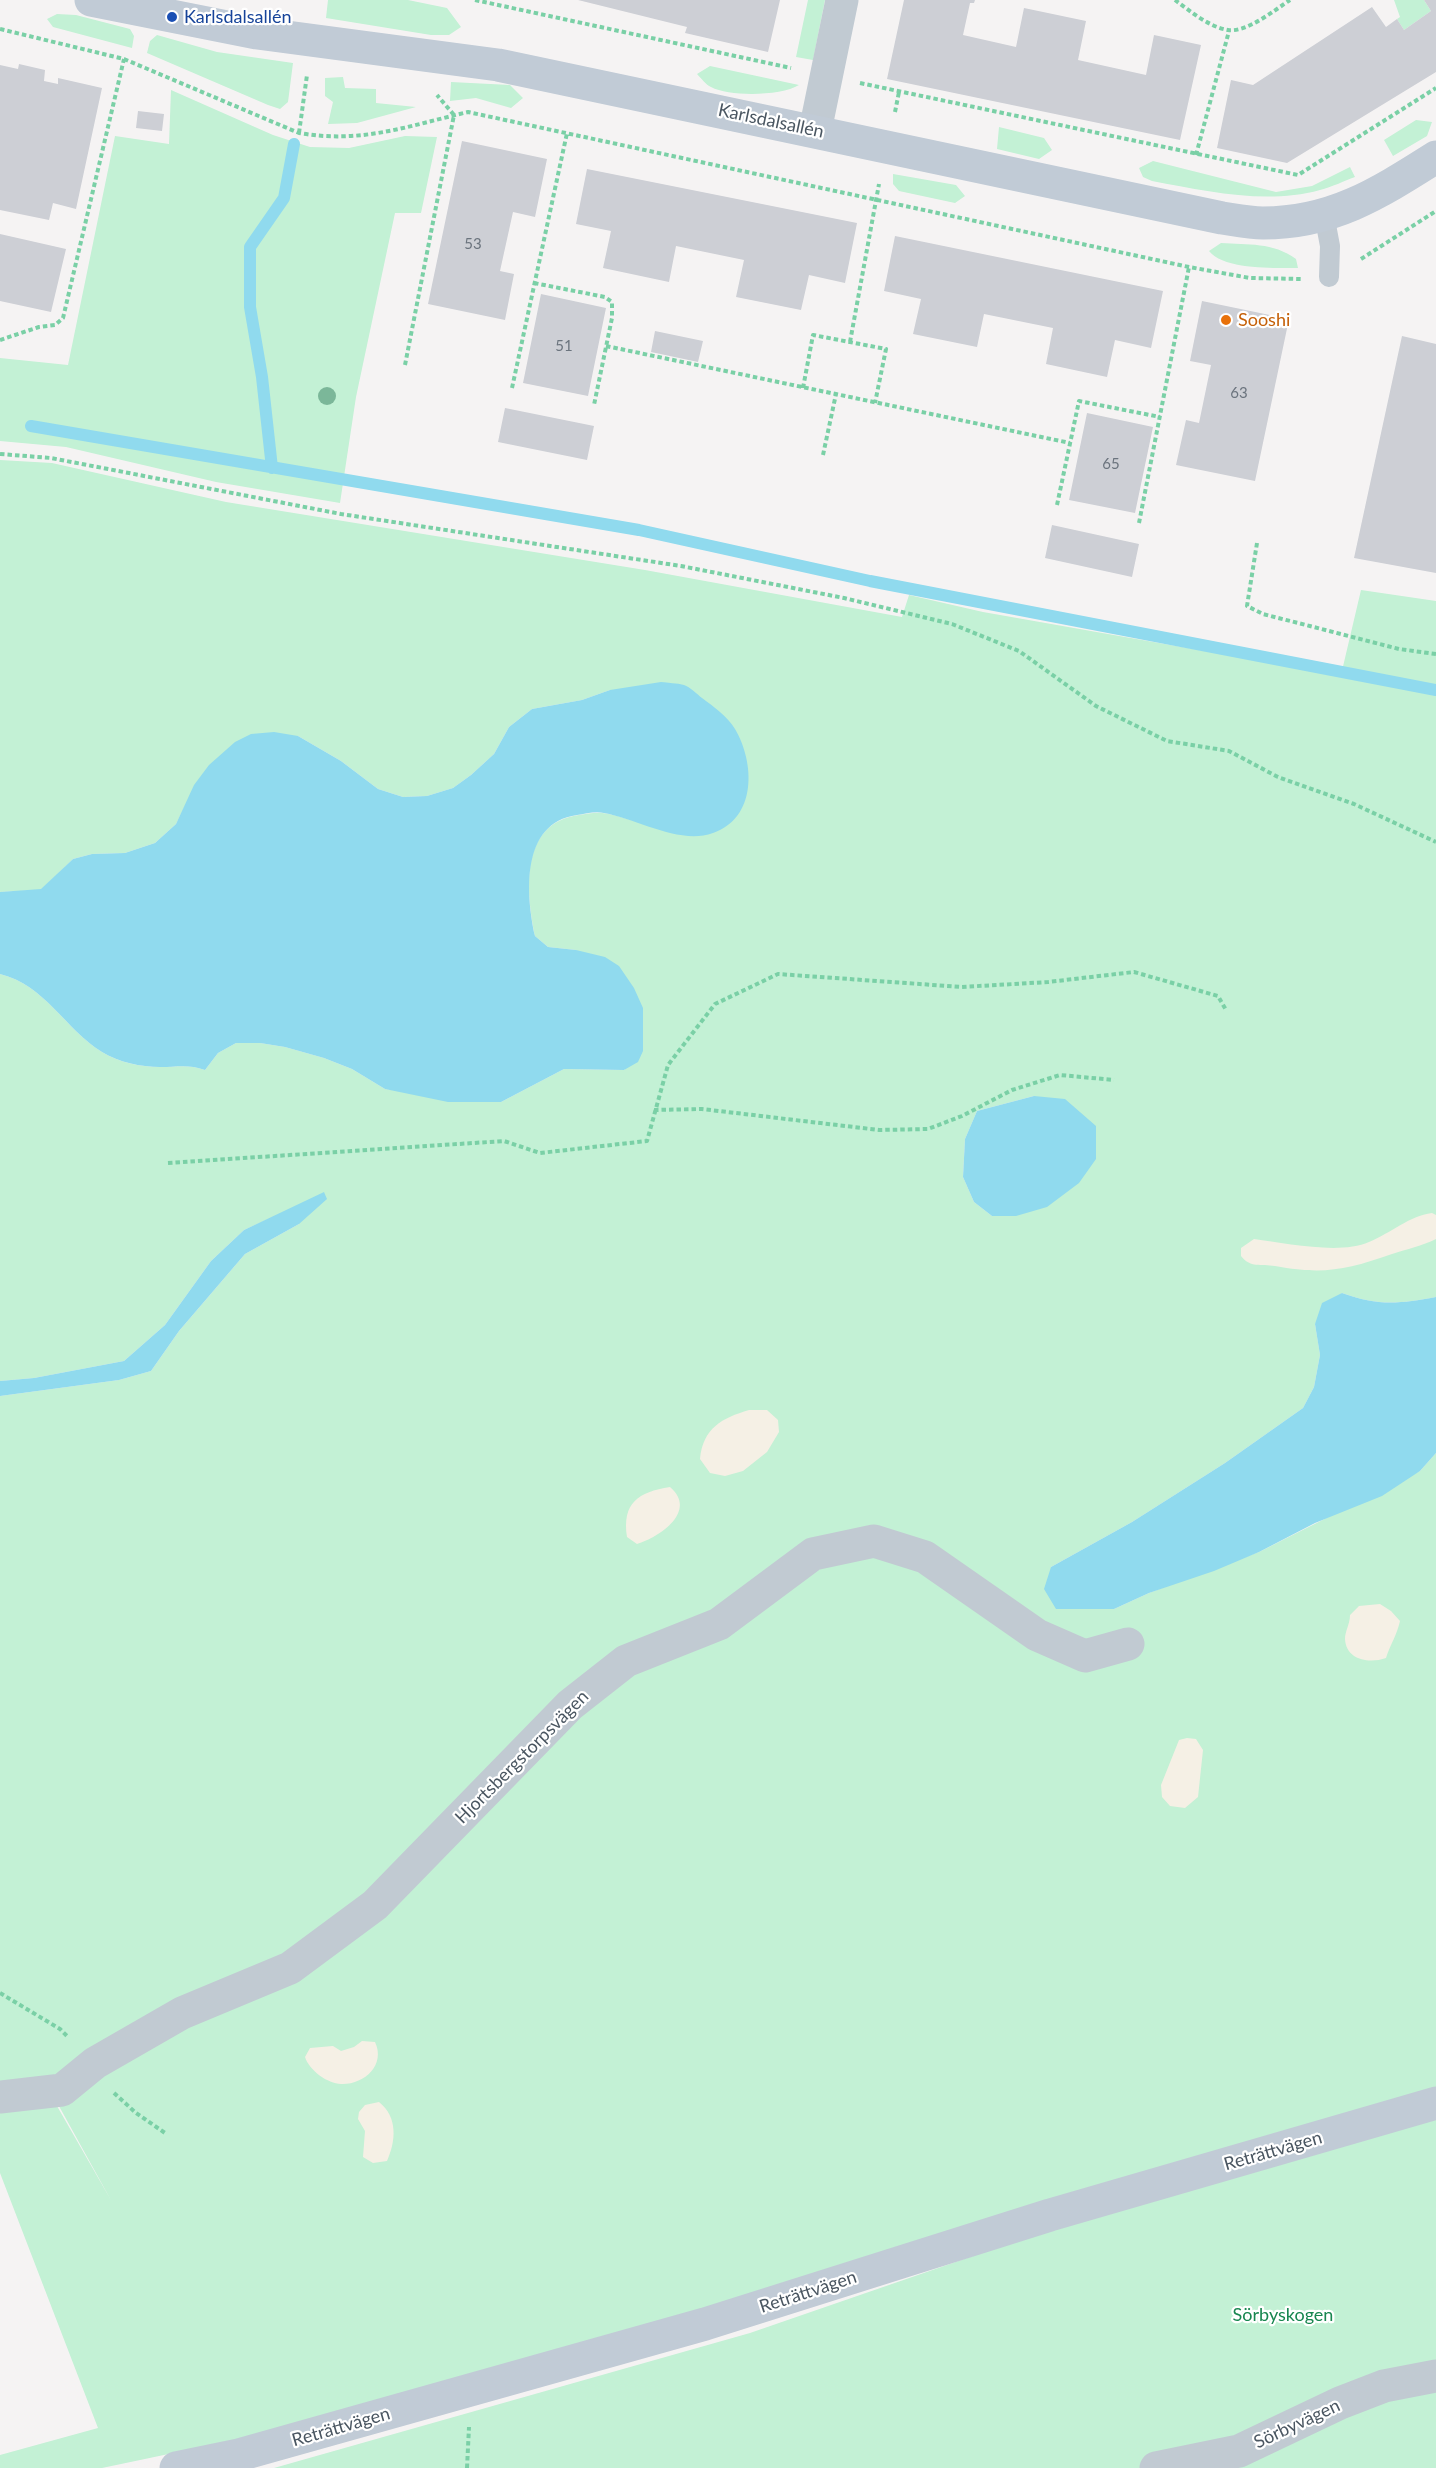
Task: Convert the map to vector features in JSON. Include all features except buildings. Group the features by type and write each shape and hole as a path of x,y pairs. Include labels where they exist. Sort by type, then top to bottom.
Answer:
{"street":[{"name":"Karlsdalsallén","path":"91,0 257,33 498,65 1222,218 1263,223 1309,219 1348,208 1384,190 1436,157"},
{"path":"815,131 843,0"},
{"name":"Hjortsbergstorpsvägen","path":"0,2097 62,2090 95,2063 182,2013 290,1968 375,1905 570,1706 626,1661 719,1624 813,1554 874,1541 925,1557 1037,1635 1085,1656 1128,1644"},
{"name":"Reträttvägen","path":"176,2468 239,2455 705,2324 1050,2215 1436,2103"},
{"name":"Sörbyvägen","path":"1156,2468 1239,2451 1340,2403 1384,2386 1436,2376"}],"lane":[{"path":"1324,214 1330,246 1329,277"}],"path":[{"path":"475,0 1298,175 1436,88"},
{"path":"1175,0 1199,18 1229,31 1253,24 1290,0"},
{"path":"0,29 124,59 299,133 328,138 368,136 468,112 1189,267 1250,278 1329,277 1436,211"},
{"path":"1196,155 1229,31"},
{"path":"0,340 39,327 55,325 63,318 124,59"},
{"path":"434,91 454,115"},
{"path":"405,365 454,115"},
{"path":"512,388 567,133"},
{"path":"850,342 876,200"},
{"path":"1139,523 1189,267"},
{"path":"534,283 605,297 612,302 612,318 594,405"},
{"path":"803,388 813,335 886,349 876,403"},
{"path":"606,346 1070,443"},
{"path":"823,455 836,394"},
{"path":"1057,505 1079,401 1160,417"},
{"path":"0,454 51,458 341,514 681,566 844,598 952,624 1019,651 1096,706 1167,741 1229,751 1278,777 1354,804 1436,842"},
{"path":"1257,543 1247,606 1263,614 1399,649 1436,654"},
{"path":"168,1163 504,1141 540,1153 647,1141 668,1065 715,1004 778,974 962,987 1048,982 1134,972 1218,996 1226,1010"},
{"path":"654,1110 702,1109 879,1130 928,1129 962,1116 1012,1090 1060,1074 1114,1080"}],"green space":[{"path":"328,0 408,0 447,8 461,27 449,35 431,35 326,18"},
{"path":"808,0 825,0 813,60 796,57"},
{"path":"1394,0 1424,0 1431,11 1404,30 1397,19 1400,17"},
{"path":"57,14 76,15 130,29 134,36 132,48 53,27 47,19"},
{"path":"157,35 217,52 293,63 288,102 280,109 268,105 147,53 150,41"},
{"path":"710,66 799,85 791,89 755,94 719,90 709,86 697,74"},
{"path":"343,77 345,88 376,89 376,103 416,107 357,123 328,124 333,102 325,96 325,78"},
{"path":"451,82 510,85 523,98 511,108 476,98 450,101"},
{"path":"171,90 273,135 310,147 349,148 405,136 437,137 421,213 395,213 356,397 340,503 216,482 66,447 0,441 0,358 68,365 115,136 169,144"},
{"path":"1416,120 1432,122 1427,136 1393,156 1384,140"},
{"path":"999,127 1044,138 1052,150 1039,159 997,149"},
{"path":"1153,161 1276,192 1312,186 1350,167 1355,177 1324,189 1299,194 1236,195 1152,181 1143,177 1139,168"},
{"path":"893,174 956,185 965,196 955,203 899,191 893,184"},
{"path":"1221,243 1269,247 1296,259 1298,268 1250,267 1226,262 1209,251"},
{"path":"0,460 52,463 226,502 645,570 902,617 909,595 983,612 1341,675 1361,590 1436,601 1436,1297 1411,1301 1377,1302 1342,1293 1315,1324 1320,1355 1314,1387 1303,1408 1225,1463 1132,1522 1051,1567 1057,1609 1114,1609 1149,1593 1259,1552 1420,1471 1436,1453 1436,2090 321,2422 102,2468 0,2468 0,2455 98,2428 0,2173 0,2104 53,2099 112,2202 44,2079 0,2085 0,1396 119,1380 151,1371 179,1331 245,1254 299,1224 277,1215 244,1230 211,1261 165,1325 124,1361 34,1378 0,1381 0,974 16,980 42,997 77,1032 102,1052 115,1059 137,1065 188,1066 205,1070 218,1053 236,1043 260,1043 285,1047 324,1058 352,1069 385,1089 501,1102 564,1069 625,1070 576,950 548,947 535,936 529,880 536,845 546,831 560,821 579,815 599,813 634,821 610,690 582,700 532,709 509,727 494,754 471,775 453,788 427,796 403,797 378,789 341,761 298,736 185,806 176,824 155,843 125,853 92,854 73,859 41,890 0,892","holes":["1034,1096 1016,1216 992,1216 974,1202 963,1177 965,1139 977,1111"]},
{"name":"Sörbyskogen","path":"1436,2118 1436,2468 274,2468 750,2333 1083,2218"}],"sand":[{"path":"1432,1213 1436,1215 1436,1239 1361,1264 1321,1270 1292,1269 1252,1264 1241,1256 1241,1248 1254,1239 1312,1247 1357,1246 1408,1221"},
{"path":"749,1410 767,1410 778,1420 779,1432 767,1452 743,1471 725,1476 710,1473 700,1459 705,1439 722,1421"},
{"path":"670,1487 678,1496 680,1505 673,1522 656,1536 637,1544 627,1537 627,1516 635,1501 649,1492"},
{"path":"1380,1604 1400,1621 1397,1631 1386,1658 1373,1661 1360,1659 1349,1652 1346,1646 1345,1636 1350,1615 1359,1606"},
{"path":"1196,1739 1203,1750 1198,1797 1185,1808 1170,1806 1162,1797 1161,1785 1179,1740"},
{"path":"362,2041 375,2042 378,2058 371,2072 358,2081 341,2084 325,2079 310,2067 305,2057 310,2048 333,2046 341,2051 354,2047"},
{"path":"379,2102 390,2115 394,2130 387,2161 373,2163 363,2157 365,2131 358,2119 359,2112 365,2105"}],"water":[{"path":"661,682 689,687 720,712 735,729 742,743 748,773 745,802 738,815 727,826 700,836 673,834 601,812 577,815 558,821 545,832 536,846 529,882 535,936 548,947 576,950 605,957 619,966 634,988 643,1008 643,1051 638,1062 624,1070 564,1069 501,1102 448,1102 385,1089 352,1069 324,1058 285,1047 260,1043 236,1043 218,1053 205,1070 188,1066 138,1065 115,1059 102,1052 77,1032 42,997 16,980 0,974 0,892 41,889 73,859 92,854 125,853 155,843 176,824 194,785 209,765 235,742 251,734 274,732 298,736 341,761 378,789 403,797 427,796 453,788 471,775 494,754 509,727 532,709 582,700 610,690"},
{"path":"1034,1096 1065,1099 1096,1126 1096,1159 1079,1183 1047,1207 1016,1216 992,1216 974,1202 963,1177 965,1139 977,1111"},
{"path":"324,1192 327,1199 299,1224 245,1254 179,1331 151,1371 119,1380 0,1396 0,1381 34,1378 124,1361 165,1325 211,1261 244,1230"},
{"path":"1342,1293 1377,1302 1411,1301 1436,1297 1436,1453 1420,1471 1382,1496 1315,1523 1259,1552 1214,1571 1149,1593 1114,1609 1056,1609 1044,1589 1051,1567 1132,1522 1225,1463 1303,1408 1314,1387 1320,1355 1315,1324 1322,1303"}],"waterway":[{"path":"272,468 262,377 250,307 250,247 284,198 294,144"},
{"path":"31,426 639,530 870,581 1436,690"}],"place":[{"name":"Karlsdalsallén","path":"172,17"},
{"name":"Sooshi","path":"1226,320"}]}
